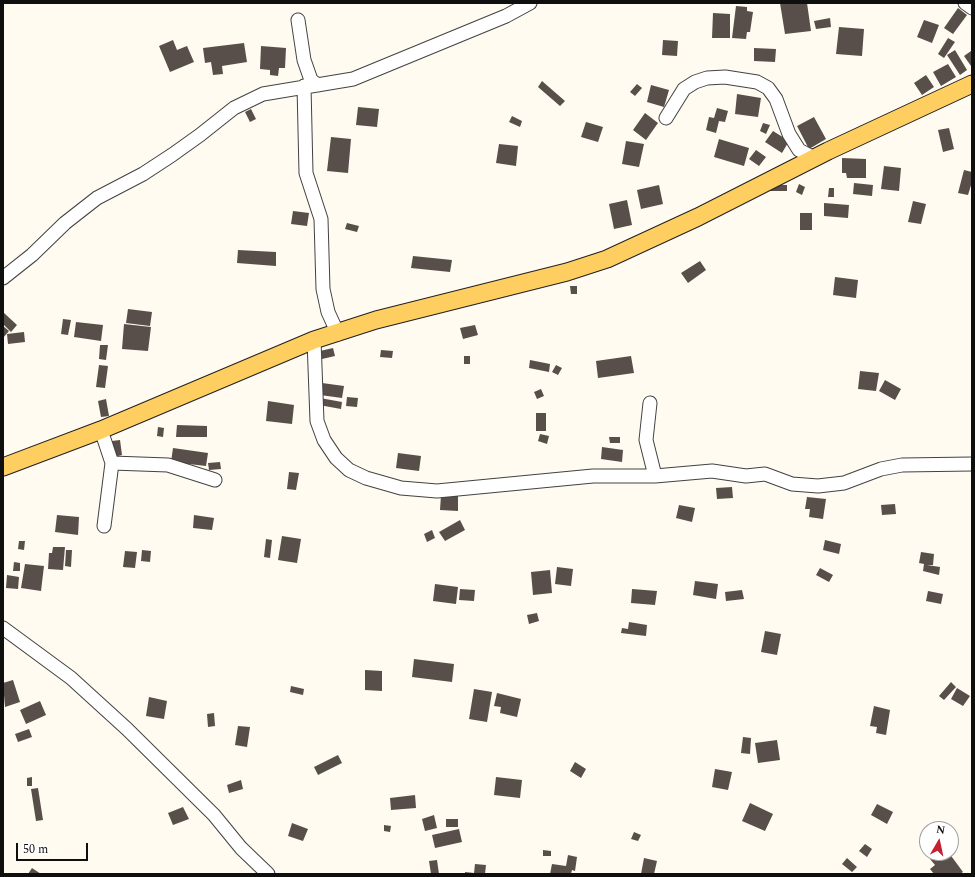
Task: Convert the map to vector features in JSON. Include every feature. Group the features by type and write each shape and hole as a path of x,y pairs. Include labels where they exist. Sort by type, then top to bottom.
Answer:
{"main road":[{"path":"3,467 101,430 314,340 338,334 383,318 567,272 607,259 691,220 814,158 972,84"}],"street":[{"path":"3,278 32,255 65,224 97,198 143,174 172,155 234,108 263,94 353,79 506,16 530,3"},
{"path":"965,3 972,8"},
{"path":"298,20 304,60 311,80 318,85"},
{"path":"666,118 684,89 695,82 707,78 725,77 757,82 768,88 776,99 789,134 799,150 814,158"},
{"path":"304,86 306,173 321,219 323,289 328,312 338,334"},
{"path":"314,340 317,421 324,440 336,458 349,470 366,478 401,488 437,491 585,476 655,476 712,471 746,476 765,474 792,484 818,486 844,483 881,469 902,465 972,464"},
{"path":"650,403 646,440 655,476"},
{"path":"101,430 112,463 104,526"},
{"path":"112,463 168,465 215,480"},
{"path":"3,628 71,678 121,724 214,815 241,848 268,874"}],"building":[{"path":"780,3 807,3 811,31 785,34"},
{"path":"736,6 747,7 747,11 753,12 750,32 747,32 746,39 732,38"},
{"path":"958,8 967,15 953,34 944,28"},
{"path":"713,13 730,14 730,38 712,38"},
{"path":"830,18 831,27 816,29 814,21"},
{"path":"924,20 939,25 932,43 917,37"},
{"path":"839,27 864,29 862,56 836,54"},
{"path":"948,38 955,42 944,58 938,54"},
{"path":"173,40 177,50 187,46 194,62 170,72 159,46"},
{"path":"663,40 678,41 677,56 662,55"},
{"path":"244,43 247,62 222,66 223,74 213,75 211,62 205,63 203,48"},
{"path":"261,46 286,48 285,68 279,68 278,76 270,75 270,70 260,69"},
{"path":"754,48 776,49 775,62 754,61"},
{"path":"955,50 967,70 960,75 947,55"},
{"path":"971,51 972,65 971,66 964,56"},
{"path":"948,64 956,77 941,86 933,72"},
{"path":"926,75 934,87 922,95 914,83"},
{"path":"542,81 565,101 560,106 538,87"},
{"path":"637,84 642,88 635,96 630,92"},
{"path":"651,85 669,90 664,107 647,102"},
{"path":"737,94 761,98 758,117 735,114"},
{"path":"358,107 379,109 377,127 356,125"},
{"path":"717,108 728,111 725,122 719,121 716,133 706,130 709,117 714,118"},
{"path":"251,109 256,119 250,122 245,112"},
{"path":"645,113 658,123 646,140 633,130"},
{"path":"512,116 522,121 520,127 509,122"},
{"path":"814,117 826,139 809,149 797,126"},
{"path":"586,122 603,127 598,142 581,137"},
{"path":"763,123 770,125 766,134 760,131"},
{"path":"949,128 954,149 943,152 938,130"},
{"path":"773,131 789,141 782,153 765,142"},
{"path":"331,137 351,139 348,173 327,171"},
{"path":"719,139 749,148 744,166 714,157"},
{"path":"626,141 644,144 639,167 622,164"},
{"path":"499,144 518,146 516,166 496,163"},
{"path":"756,150 766,157 759,166 749,159"},
{"path":"842,158 866,159 866,178 847,178 846,173 842,173"},
{"path":"884,166 901,168 899,191 881,189"},
{"path":"964,170 972,172 972,182 968,195 958,193"},
{"path":"854,183 873,185 872,196 853,194"},
{"path":"799,184 805,187 802,195 796,192"},
{"path":"659,185 663,204 641,209 637,190"},
{"path":"767,185 787,185 787,191 767,191"},
{"path":"829,188 834,188 834,197 828,197"},
{"path":"627,200 632,225 614,229 609,204"},
{"path":"913,201 926,204 921,224 908,222"},
{"path":"824,203 849,205 848,218 824,216"},
{"path":"293,211 309,213 307,226 291,224"},
{"path":"800,213 812,213 812,230 800,230"},
{"path":"347,223 359,226 357,232 345,229"},
{"path":"238,250 276,252 276,266 237,263"},
{"path":"413,256 452,260 450,272 411,268"},
{"path":"700,261 706,270 688,283 681,273"},
{"path":"835,277 858,280 856,298 833,295"},
{"path":"570,286 577,286 577,294 571,294"},
{"path":"128,309 152,312 150,326 126,323"},
{"path":"3,312 17,325 11,332 3,324"},
{"path":"63,319 71,320 68,335 61,334"},
{"path":"76,322 103,325 101,341 74,337"},
{"path":"124,324 151,327 148,351 122,349"},
{"path":"475,325 478,335 463,339 460,328"},
{"path":"3,326 9,331 3,338"},
{"path":"24,332 25,342 8,344 7,334"},
{"path":"100,345 108,345 106,360 99,359"},
{"path":"333,348 335,356 322,359 320,351"},
{"path":"381,350 393,351 392,358 380,357"},
{"path":"464,356 470,356 470,364 464,364"},
{"path":"631,356 634,373 598,378 596,361"},
{"path":"530,360 550,364 549,372 529,368"},
{"path":"99,365 108,366 105,388 96,387"},
{"path":"556,365 562,368 558,375 552,372"},
{"path":"860,371 879,373 876,391 858,389"},
{"path":"885,380 901,389 895,400 879,391"},
{"path":"322,383 344,386 342,398 320,395"},
{"path":"541,389 544,396 537,399 534,392"},
{"path":"347,397 358,398 357,407 346,406"},
{"path":"320,398 342,402 341,409 319,405"},
{"path":"106,399 109,416 101,417 98,401"},
{"path":"268,401 294,405 292,424 266,421"},
{"path":"536,413 546,413 546,431 536,431"},
{"path":"177,425 207,426 207,437 176,437"},
{"path":"158,427 164,428 163,437 157,436"},
{"path":"540,434 549,436 547,444 538,441"},
{"path":"609,437 620,437 620,443 610,443"},
{"path":"120,440 122,455 114,457 112,441"},
{"path":"602,447 623,450 622,462 601,459"},
{"path":"173,448 208,453 206,466 171,462"},
{"path":"398,453 421,456 419,471 396,468"},
{"path":"220,462 221,469 209,470 208,463"},
{"path":"289,472 299,473 296,490 287,489"},
{"path":"732,487 733,498 717,499 716,488"},
{"path":"441,495 458,495 458,511 440,510"},
{"path":"807,497 826,499 823,519 809,517 810,509 805,509"},
{"path":"895,504 896,514 882,515 881,505"},
{"path":"679,505 695,508 692,522 676,518"},
{"path":"57,515 79,517 78,535 55,532"},
{"path":"194,515 214,518 212,530 193,528"},
{"path":"460,520 465,530 445,541 439,532"},
{"path":"432,530 435,538 427,542 424,534"},
{"path":"282,536 301,539 297,563 278,560"},
{"path":"266,539 272,540 270,558 264,557"},
{"path":"825,540 841,544 839,554 823,550"},
{"path":"19,541 25,541 24,550 18,549"},
{"path":"53,547 65,547 63,570 48,569 49,553 52,553"},
{"path":"66,550 72,550 71,567 65,566"},
{"path":"142,550 151,551 150,562 141,561"},
{"path":"125,551 137,552 135,568 123,567"},
{"path":"921,552 934,554 933,565 927,565 940,567 939,575 923,571 924,564 919,563"},
{"path":"14,562 20,563 20,571 13,571"},
{"path":"25,564 44,566 41,591 21,588"},
{"path":"557,567 573,569 571,586 555,584"},
{"path":"820,568 833,575 829,582 816,575"},
{"path":"550,570 552,593 533,595 531,572"},
{"path":"7,575 19,577 18,589 6,588"},
{"path":"695,581 718,584 716,599 693,595"},
{"path":"435,584 458,587 456,604 433,601"},
{"path":"460,589 475,590 474,601 459,600"},
{"path":"632,589 657,591 655,605 631,603"},
{"path":"742,590 744,599 726,601 725,592"},
{"path":"928,591 943,594 941,604 926,601"},
{"path":"537,613 539,621 529,624 527,615"},
{"path":"629,622 647,625 646,636 621,633 622,628 628,629"},
{"path":"765,631 781,634 777,655 761,652"},
{"path":"414,659 454,664 452,682 412,677"},
{"path":"365,670 382,671 382,691 365,690"},
{"path":"13,680 20,702 5,707 3,683"},
{"path":"951,682 956,687 944,700 939,696"},
{"path":"291,686 304,689 303,695 290,692"},
{"path":"957,688 970,696 963,706 951,699"},
{"path":"474,689 492,692 487,722 469,719"},
{"path":"497,693 521,699 517,717 500,713 501,707 494,706"},
{"path":"149,697 167,701 164,719 146,716"},
{"path":"40,701 46,715 26,724 20,710"},
{"path":"874,706 890,710 886,735 876,733 877,727 870,726"},
{"path":"214,713 215,726 208,727 207,714"},
{"path":"238,726 250,727 247,747 235,745"},
{"path":"29,729 32,737 18,742 15,734"},
{"path":"743,737 751,738 750,754 741,753"},
{"path":"777,740 780,760 758,763 755,743"},
{"path":"338,755 342,763 318,775 314,767"},
{"path":"575,762 586,769 581,778 570,771"},
{"path":"715,769 732,772 728,790 712,787"},
{"path":"32,777 32,786 27,786 27,778"},
{"path":"496,777 522,780 520,798 494,795"},
{"path":"241,780 243,789 229,793 227,785"},
{"path":"38,788 43,820 36,821 31,789"},
{"path":"415,795 416,808 391,810 390,798"},
{"path":"750,803 773,814 765,831 742,821"},
{"path":"877,804 893,812 887,824 871,815"},
{"path":"183,807 189,819 173,825 168,813"},
{"path":"434,815 437,828 425,831 422,819"},
{"path":"446,819 458,819 458,827 446,827"},
{"path":"292,823 308,829 303,841 288,836"},
{"path":"384,825 391,826 390,832 384,831"},
{"path":"459,829 462,842 435,848 432,835"},
{"path":"634,832 641,835 638,841 631,839"},
{"path":"865,844 872,849 867,857 859,851"},
{"path":"543,850 551,851 551,856 543,856"},
{"path":"568,855 577,857 575,871 572,870 571,874 550,874 552,864 566,866"},
{"path":"644,858 657,861 654,874 641,874"},
{"path":"847,858 857,867 852,872 842,864"},
{"path":"437,860 439,874 431,874 429,861"},
{"path":"932,861 955,861 963,872 960,874 934,874 930,869 935,865"},
{"path":"475,864 486,865 485,874 465,874 465,872 474,873"},
{"path":"32,868 41,874 28,874"}]}
